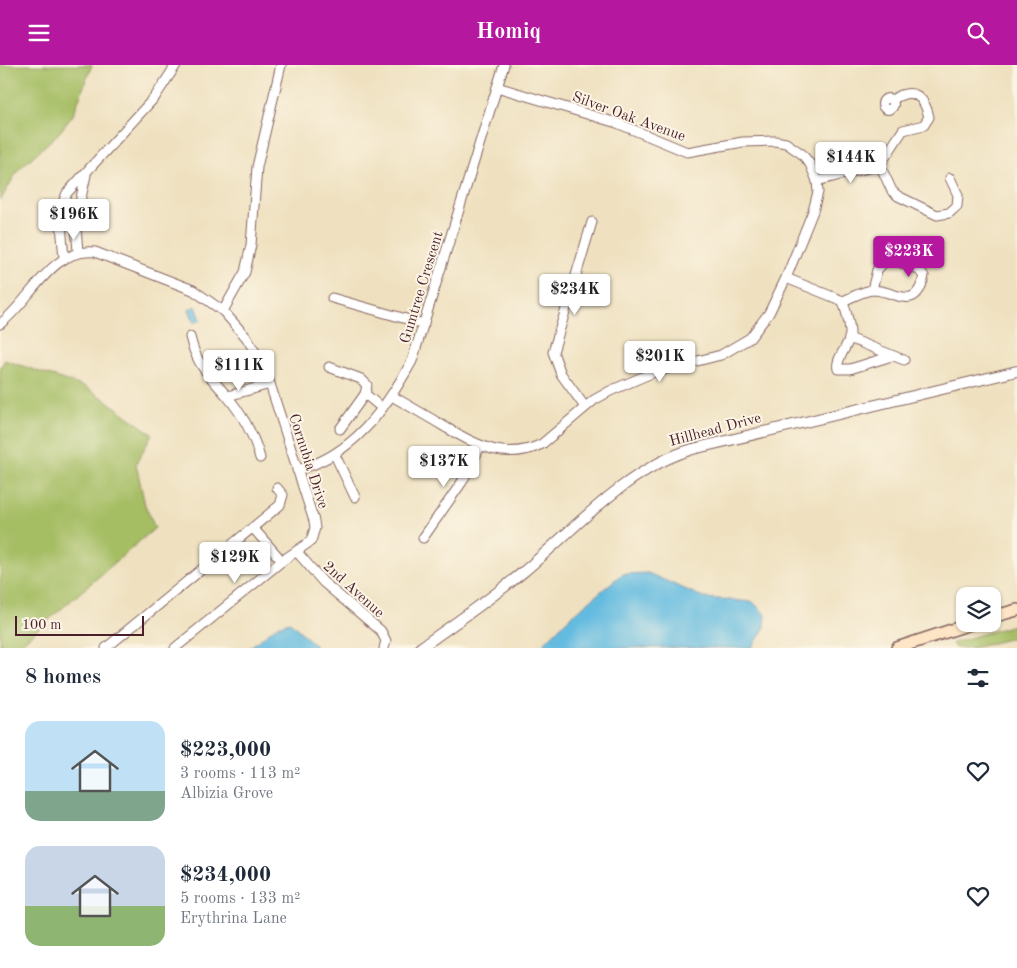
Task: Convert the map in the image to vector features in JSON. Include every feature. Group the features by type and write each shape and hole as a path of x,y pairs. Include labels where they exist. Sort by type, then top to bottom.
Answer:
{"main road":[{"path":"1001,614 1017,610"},
{"path":"897,648 956,629"}],"street":[{"path":"61,215 62,205 67,193 155,97 176,65"},
{"path":"223,311 245,272 251,245 257,167 281,65"},
{"name":"Gumtree Crescent","path":"297,470 318,465 358,439 392,396 412,361 504,65"},
{"name":"Silver Oak Avenue","path":"497,87 617,123 687,152 750,142 775,141 786,143 802,155 810,164 817,181"},
{"path":"392,396 480,447 510,453 532,449 542,443 585,407 631,380 705,360 736,348 750,338 762,325 786,278 813,211 818,192 817,181 880,165 903,130 924,125 929,117 926,105 917,95 905,95 892,100"},
{"path":"880,165 895,194 937,215 949,213 957,206 958,195 950,178"},
{"path":"77,216 87,172"},
{"path":"585,407 561,375 553,352 554,342 592,222"},
{"path":"61,225 64,258"},
{"path":"76,226 78,252"},
{"name":"Cornubia Drive","path":"0,324 18,309 53,267 64,258 78,252 95,251 180,283 223,311 246,337 263,365 314,521 315,528 311,541 297,551"},
{"path":"786,278 843,301 872,290 908,298 917,293 924,276 918,269 888,258 877,270 872,290"},
{"path":"332,298 424,324"},
{"path":"843,301 849,338 836,367 840,371 892,356"},
{"path":"190,337 200,366 228,396 251,431 260,458"},
{"path":"849,338 904,360"},
{"path":"329,367 361,379 367,385 365,394 340,429"},
{"name":"Hillhead Drive","path":"420,648 522,573 628,482 669,457 694,449 1017,371"},
{"path":"228,396 270,384"},
{"path":"365,394 382,408"},
{"path":"423,538 462,482 480,447"},
{"path":"335,455 355,497"},
{"path":"106,648 282,502 283,495 277,488"},
{"path":"253,528 282,561"},
{"path":"175,648 282,561 297,551"},
{"name":"2nd Avenue","path":"297,551 324,582 381,631 386,641 384,648"}],"green space":[{"path":"0,65 92,65 73,115 59,133 18,170 0,201"},
{"path":"5,360 85,387 152,434 136,464 145,505 155,528 16,648 0,648 0,368"},
{"path":"1017,624 1017,637 973,648 955,648 952,643 990,632 1001,632 1001,629"}],"water":[{"path":"196,306 201,320 194,323 189,309"},
{"path":"648,573 705,598 753,602 766,615 765,627 752,648 544,648 543,644 569,618 622,574"},
{"path":"290,622 315,645 315,648 249,648 277,626"}]}
